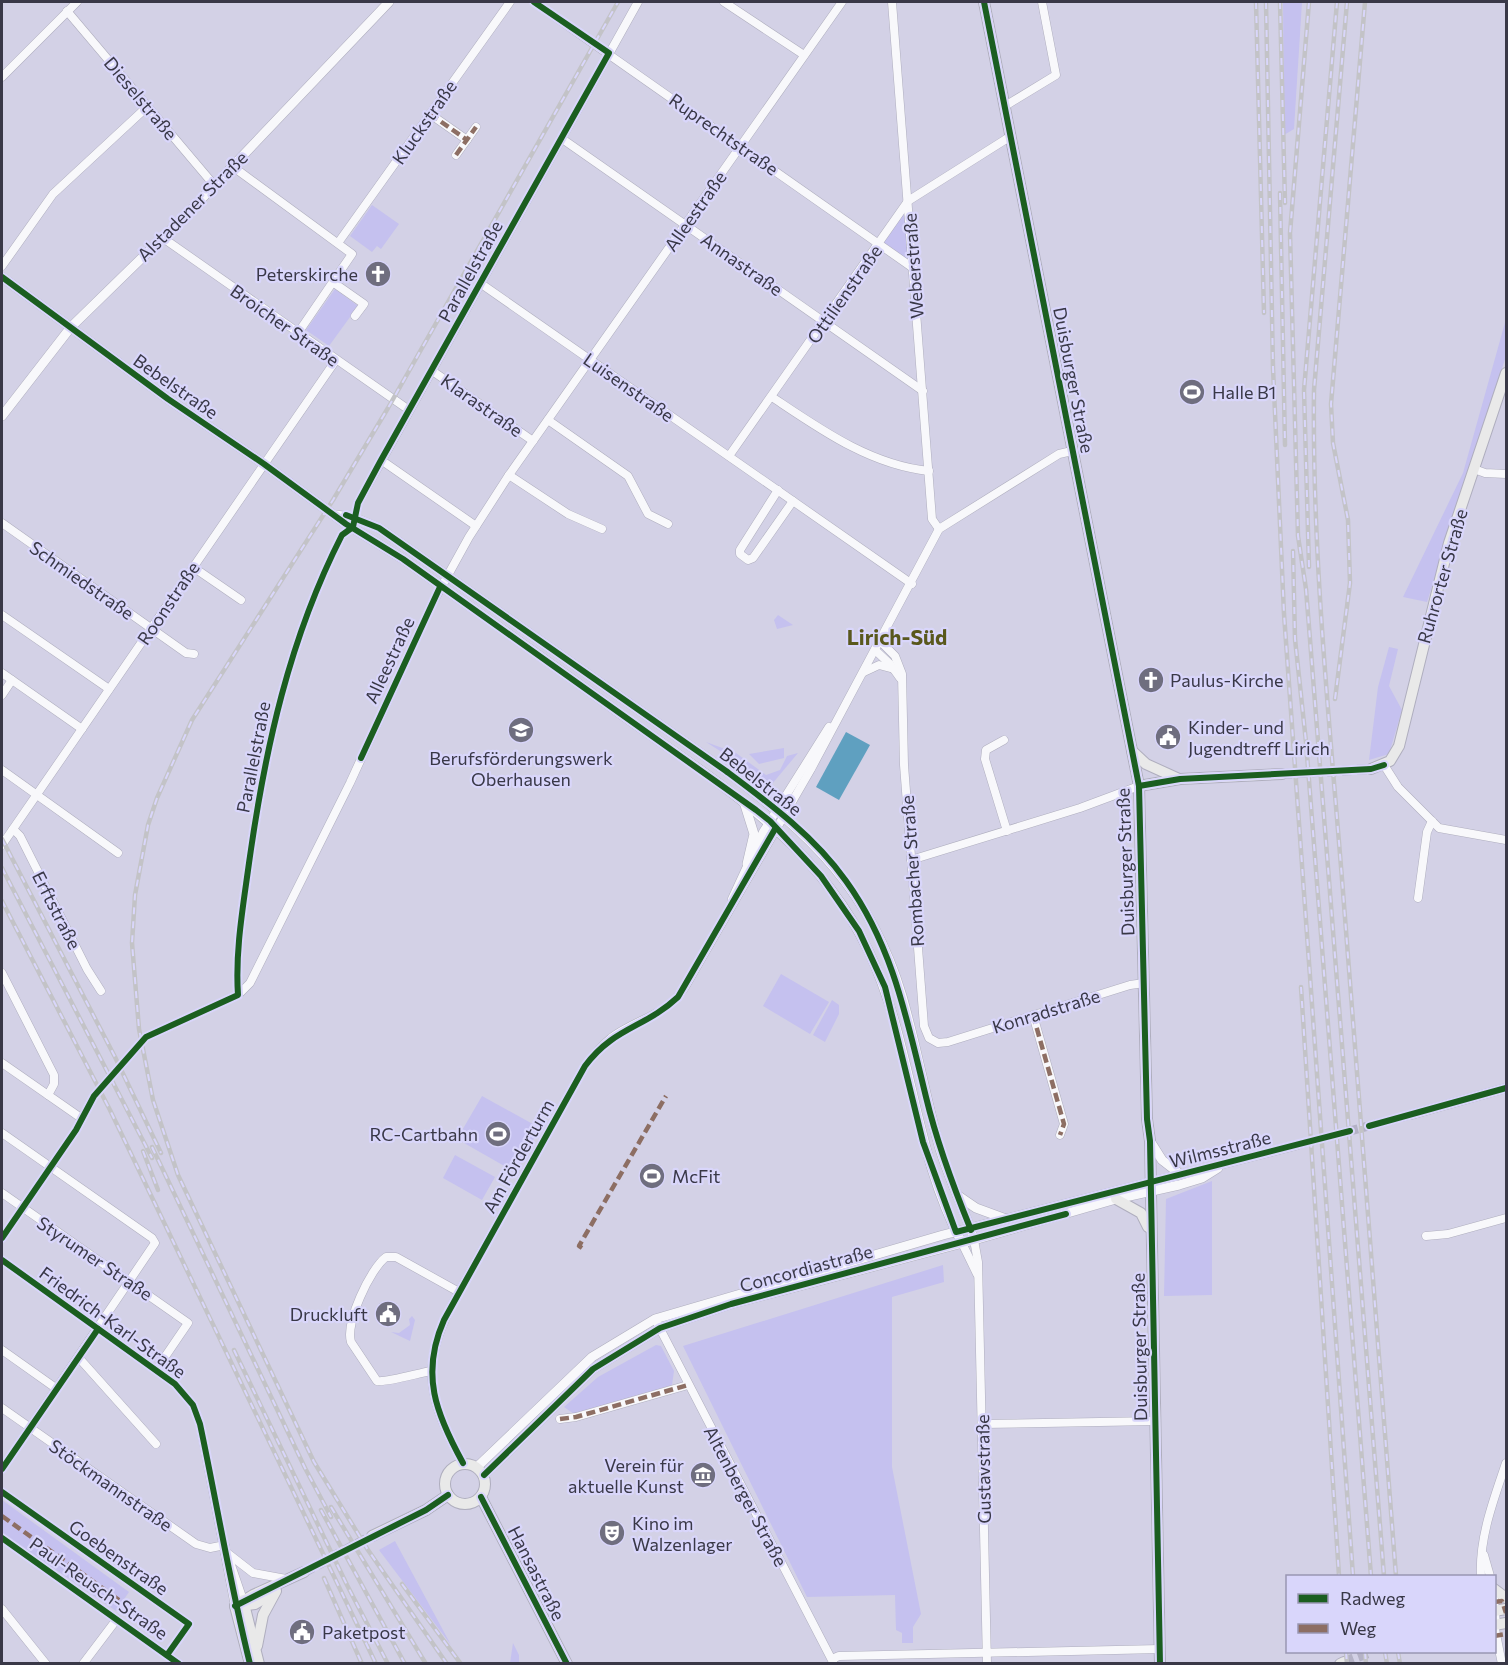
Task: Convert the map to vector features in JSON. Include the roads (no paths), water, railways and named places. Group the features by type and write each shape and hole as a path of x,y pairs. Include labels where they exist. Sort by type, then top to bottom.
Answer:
{"main road":[{"name":"Duisburger Straße","path":"984,2 1139,786 1147,1119 1150,1141 1160,1664"},
{"name":"Ruhrorter Straße","path":"1384,765 1395,754 1401,739 1441,571 1506,373"},
{"path":"1132,751 1146,764 1180,779"},
{"path":"1371,769 1384,765"},
{"path":"1139,786 1180,779 1282,774"},
{"path":"1116,1199 1141,1213 1150,1230"},
{"path":"463,1463 481,1471 485,1488 481,1497 472,1503 462,1504 448,1495 445,1488 446,1477 453,1468 463,1463"},
{"path":"372,1536 426,1510 448,1495"},
{"name":"Hansastraße","path":"481,1497 567,1664"},
{"path":"241,1604 304,1572"},
{"path":"241,1604 255,1604 291,1579"},
{"path":"256,1652 263,1615 276,1591"},
{"name":"Friedrich-Karl-Straße","path":"241,1604 259,1664"},
{"name":"Friedrich-Karl-Straße","path":"241,1604 250,1664"}],"street":[{"path":"2,77 77,2"},
{"name":"Alstadener Straße","path":"2,416 71,327 163,238 388,2"},
{"name":"Kluckstraße","path":"339,243 510,2"},
{"name":"Ruprechtstraße","path":"534,2 913,268"},
{"name":"Parallelstraße","path":"358,503 638,2"},
{"path":"724,2 804,55"},
{"name":"Alleestraße","path":"2,1238 51,1168 90,1101 150,1033 237,995 250,983 350,783 440,587 476,526 509,475 842,2"},
{"name":"Weberstraße","path":"892,2 932,519 939,529"},
{"path":"1005,106 1056,75 1042,2"},
{"name":"Dieselstraße","path":"67,11 214,185"},
{"path":"2,266 53,194 148,106"},
{"path":"430,114 467,140"},
{"path":"456,155 476,127"},
{"name":"Ottilienstraße","path":"729,456 908,201 1011,135"},
{"name":"Annastraße","path":"561,138 923,391"},
{"path":"232,166 351,252 352,256 298,333"},
{"name":"Broicher Straße","path":"163,238 409,410"},
{"name":"Bebelstraße","path":"2,277 121,366 594,694 773,825 821,876 846,909 865,943 890,1002 923,1142 956,1233"},
{"path":"334,283 363,304 355,316"},
{"name":"Luisenstraße","path":"480,283 912,584"},
{"name":"Roonstraße","path":"2,845 336,360"},
{"name":"Klarastraße","path":"432,370 533,441"},
{"path":"772,397 836,437 877,459 899,467 929,471"},
{"path":"548,420 628,476 648,514 668,524"},
{"path":"939,529 1059,454 1072,451"},
{"path":"381,460 476,526"},
{"path":"1474,469 1485,473 1506,474"},
{"path":"509,475 568,514 602,529"},
{"path":"778,490 740,550 744,558 748,560 753,558 793,501"},
{"name":"Bebelstraße","path":"336,515 355,518 379,528 602,684 781,812 838,871 874,925 902,997 939,1145 971,1230"},
{"name":"Schmiedstraße","path":"2,523 186,653 194,654"},
{"name":"Am Förderturm","path":"729,909 747,864 781,812 840,712 912,584 939,529"},
{"name":"Parallelstraße","path":"237,995 238,951 267,750 302,626 342,535"},
{"path":"193,567 241,600"},
{"path":"2,615 109,689"},
{"name":"Rombacher Straße","path":"880,641 898,662 902,682 904,765 925,1030 932,1041 948,1042"},
{"path":"875,650 894,669 902,682"},
{"path":"862,673 879,665 894,669"},
{"path":"2,673 82,729"},
{"path":"2,694 12,680"},
{"path":"594,694 602,684"},
{"path":"1004,740 986,750 985,759 1007,831"},
{"path":"1384,765 1398,787 1432,821 1446,831 1506,840"},
{"path":"2,770 118,853"},
{"path":"911,860 1007,831 1139,786"},
{"path":"744,802 754,834 747,864"},
{"path":"1418,898 1427,832 1432,821"},
{"name":"Am Förderturm","path":"463,1463 435,1403 431,1371 435,1342 459,1292 585,1066 609,1039 654,1016 678,997 729,909 773,825"},
{"name":"Erftstraße","path":"13,830 20,836 87,969 101,991"},
{"path":"2,974 54,1077 54,1084 48,1095"},
{"name":"Konradstraße","path":"948,1042 1130,985 1144,983"},
{"path":"1033,1015 1064,1124 1060,1135"},
{"path":"2,1063 81,1118"},
{"path":"909,1084 925,1094"},
{"path":"1410,1115 1506,1088"},
{"path":"2,1133 155,1242 79,1358 2,1469"},
{"path":"1150,1141 1162,1160 1180,1174"},
{"name":"Wilmsstraße","path":"1150,1186 1180,1174 1297,1145"},
{"name":"Wilmsstraße","path":"1150,1186 1197,1179 1225,1164"},
{"name":"Concordiastraße","path":"481,1471 588,1373 614,1354 660,1328 731,1304 974,1240 1116,1199 1150,1186"},
{"name":"Concordiastraße","path":"481,1471 592,1357 655,1319 1006,1219 1150,1186"},
{"name":"Styrumer Straße","path":"2,1192 188,1323 156,1370"},
{"path":"957,1194 976,1208 1006,1219"},
{"path":"1426,1236 1448,1234 1506,1218"},
{"path":"971,1230 974,1240"},
{"path":"956,1233 962,1243"},
{"name":"Gustavstraße","path":"974,1240 982,1424 987,1664"},
{"name":"Gustavstraße","path":"962,1243 977,1274"},
{"path":"431,1371 397,1377 388,1382 377,1381 351,1342 349,1335 352,1319 377,1267 389,1256 396,1257 459,1292"},
{"name":"Friedrich-Karl-Straße","path":"2,1260 179,1387 196,1411 226,1551 241,1604"},
{"path":"655,1319 660,1328"},
{"name":"Altenberger Straße","path":"660,1328 833,1661"},
{"path":"2,1350 57,1389"},
{"path":"79,1358 156,1444"},
{"path":"560,1419 576,1417 688,1385"},
{"name":"Stöckmannstraße","path":"2,1408 196,1544 226,1551"},
{"path":"982,1424 1155,1421"},
{"path":"1481,1575 1486,1526 1506,1463"},
{"name":"Goebenstraße","path":"2,1492 189,1624 167,1655"},
{"name":"Paul-Reusch-Straße","path":"2,1538 179,1664"},
{"path":"226,1551 253,1573 291,1579"},
{"path":"1483,1551 1490,1575"},
{"path":"2,1609 46,1664"},
{"path":"1499,1610 1502,1664"},
{"path":"83,1664 117,1619"},
{"path":"833,1661 839,1656 1160,1649"}],"water":[{"path":"846,732 870,745 839,800 816,787"}],"tunnel":[{"path":"1282,774 1371,769"},
{"path":"1297,1145 1410,1115"},
{"path":"304,1572 372,1536"},
{"path":"1344,1662 1368,1653"}],"railway":[{"path":"447,1664 368,1550 314,1462 178,1175 153,1100 139,1029 132,943 135,895 148,825 157,798 192,720 333,500 388,408 618,2"},
{"path":"1256,2 1264,313"},
{"path":"1266,2 1273,368 1284,614 1353,1575"},
{"path":"1280,2 1285,203"},
{"path":"1309,2 1290,233 1298,536 1306,589 1384,1575"},
{"path":"1309,567 1304,390 1337,2"},
{"path":"1347,2 1314,390 1314,451 1327,696 1396,1575"},
{"path":"1335,699 1350,583 1348,520 1333,443 1331,404 1365,2"},
{"path":"1280,193 1285,445"},
{"path":"1293,551 1295,639 1306,742 1371,1575"},
{"path":"2,839 115,1057 161,1153"},
{"path":"2,868 152,1158"},
{"path":"2,901 110,1110 376,1664"},
{"path":"1301,987 1339,1575"},
{"path":"152,1147 305,1468 331,1517"},
{"path":"143,1151 158,1190"},
{"path":"234,1350 347,1585 388,1664"},
{"path":"331,1507 426,1664"},
{"path":"321,1510 405,1664"},
{"path":"324,1578 362,1664"},
{"path":"402,1584 461,1664"},
{"path":"1346,1653 1347,1664"},
{"path":"1365,1653 1366,1664"},
{"path":"1385,1653 1387,1664"},
{"path":"1398,1653 1400,1664"}],"place":[{"name":"Peterskirche","path":"378,274"},
{"name":"Halle B1","path":"1192,392"},
{"name":"Paulus-Kirche","path":"1151,680"},
{"name":"Berufsförderungswerk Oberhausen","path":"521,730"},
{"name":"Kinder- und Jugendtreff Lirich","path":"1168,737"},
{"name":"RC-Cartbahn","path":"498,1134"},
{"name":"McFit","path":"652,1176"},
{"name":"Druckluft","path":"388,1314"},
{"name":"Verein für aktuelle Kunst","path":"703,1475"},
{"name":"Kino im Walzenlager","path":"612,1533"},
{"name":"Paketpost","path":"302,1632"}],"district":[{"name":"Lirich-Süd","path":"897,636"}]}
